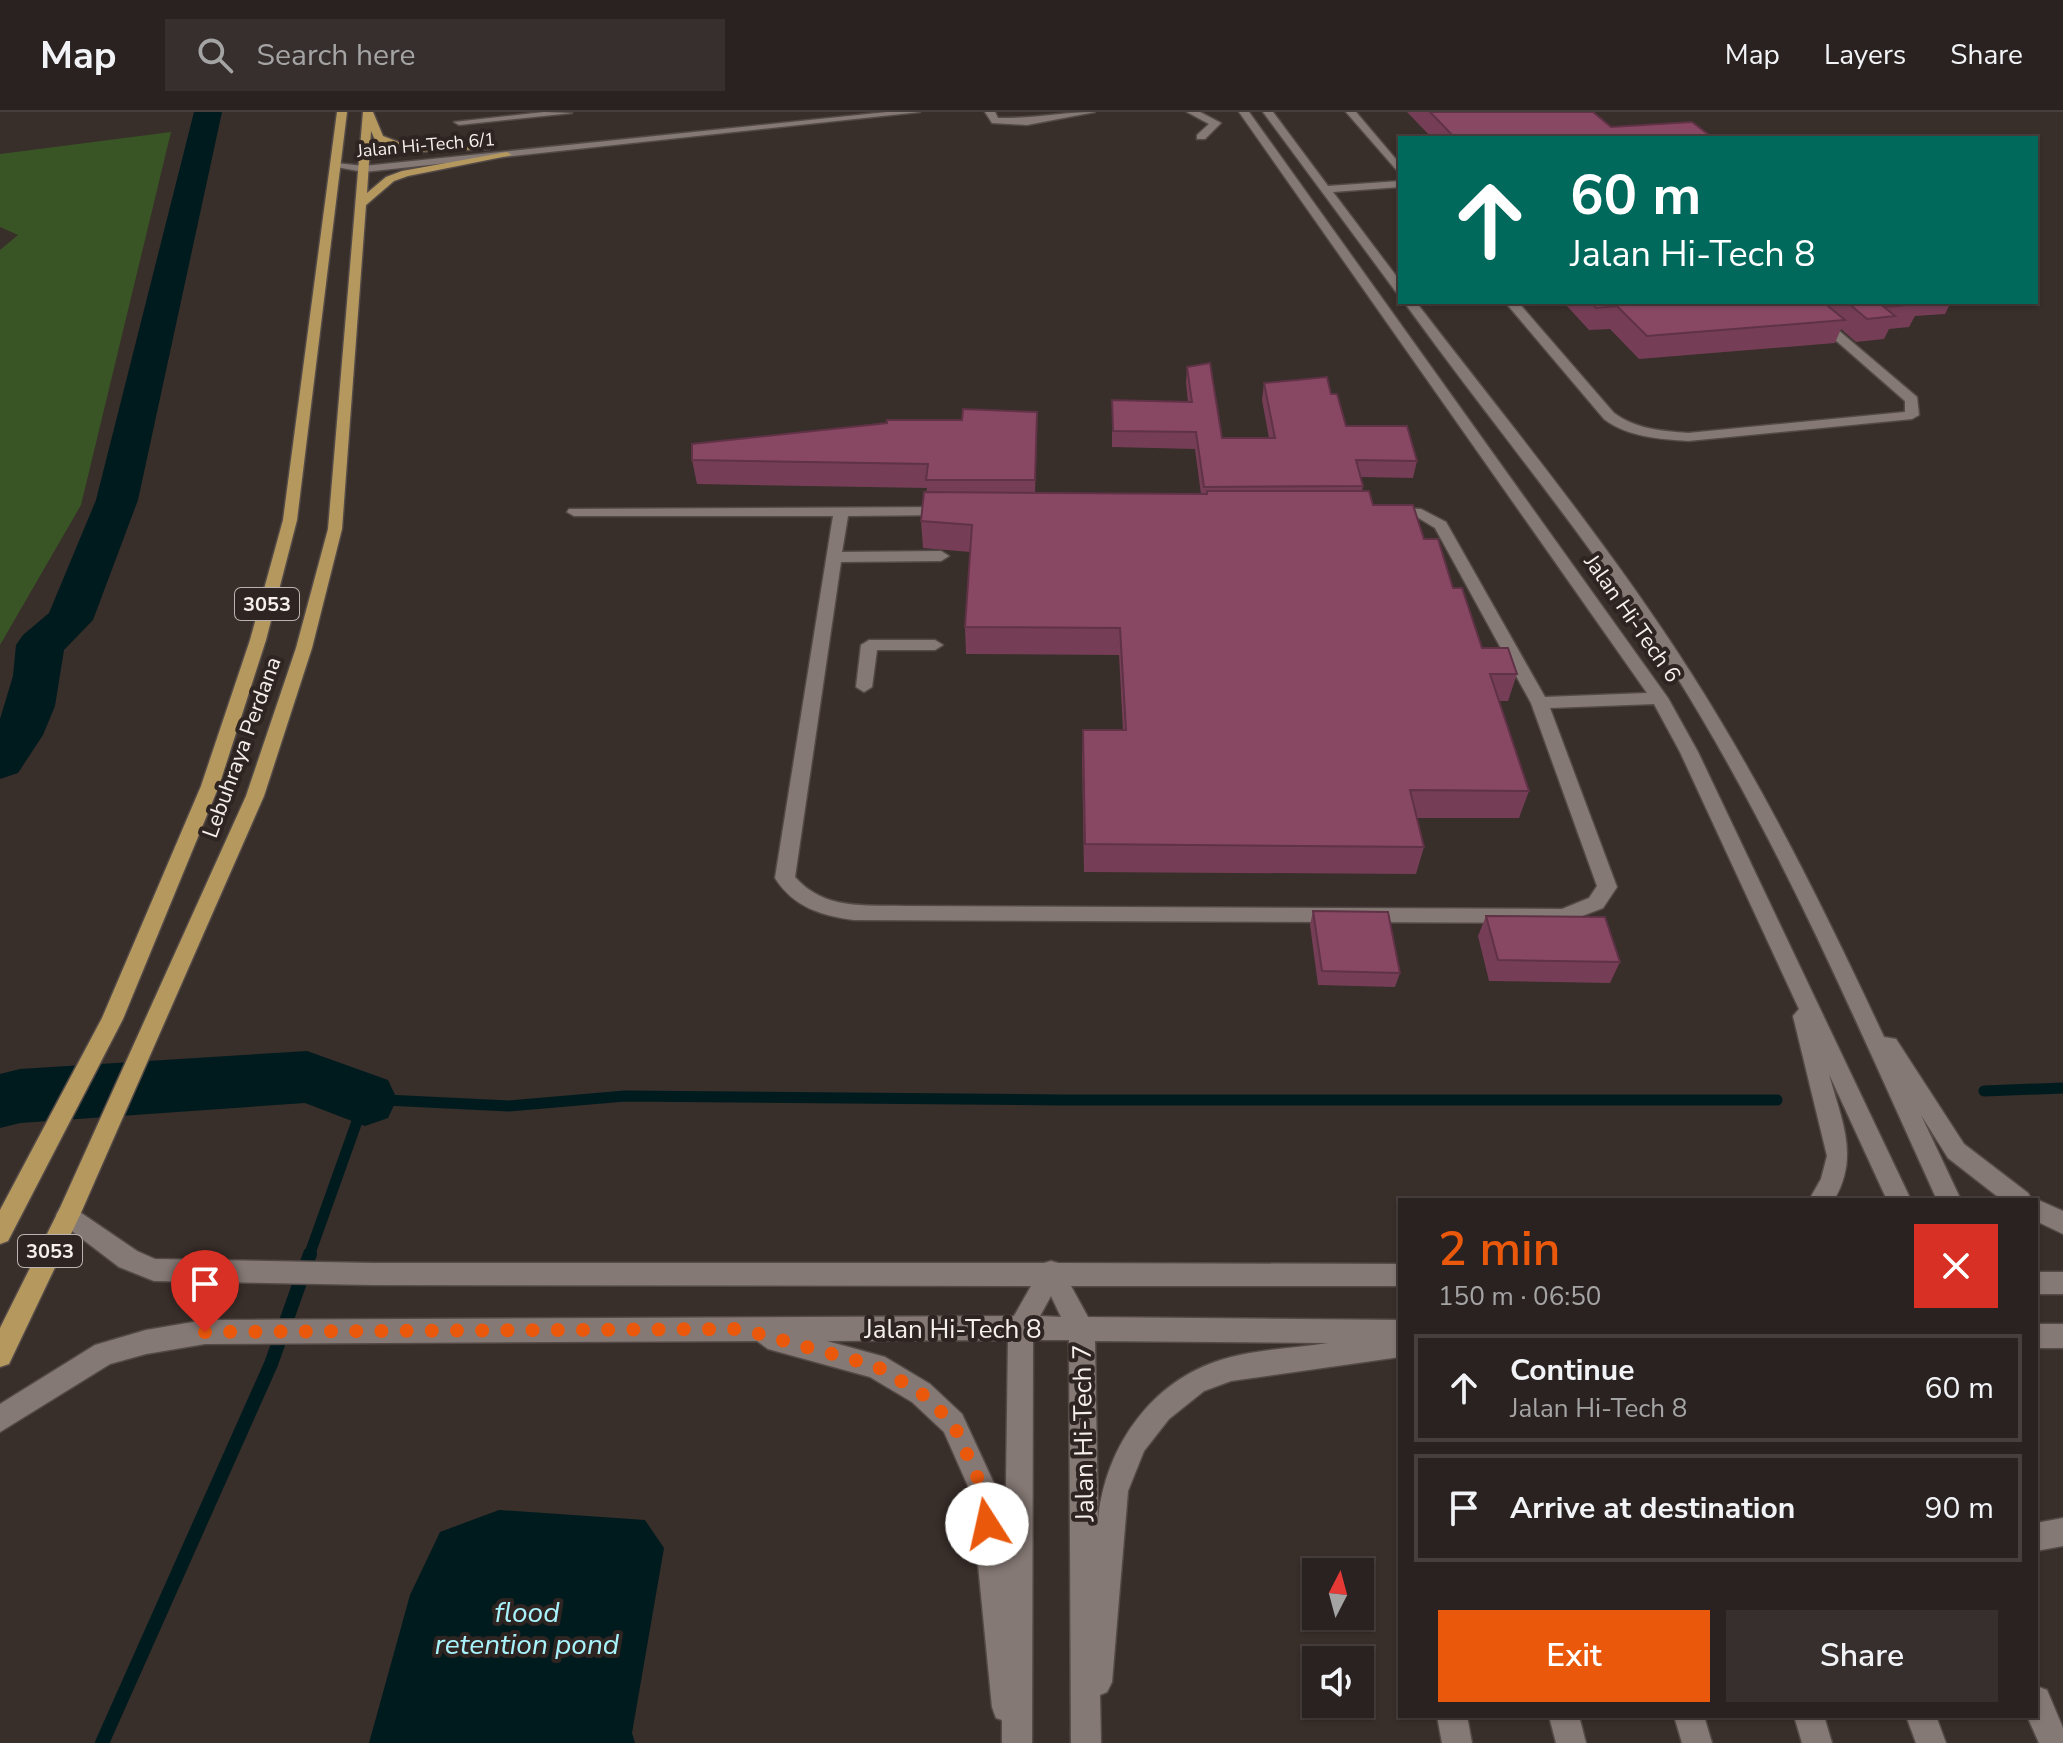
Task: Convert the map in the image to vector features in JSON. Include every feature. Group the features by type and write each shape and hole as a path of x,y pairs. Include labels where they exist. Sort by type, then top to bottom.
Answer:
{"main road":[{"name":"Lebuhraya Perdana","path":"0,1233 112,1019 210,786 258,640 290,520 342,112"},
{"name":"Lebuhraya Perdana","path":"0,1355 68,1215 255,796 304,648 335,529 359,205 369,112"},
{"path":"369,112 379,138 408,149 506,150"},
{"path":"359,205 378,188 406,173 506,150"}],"street":[{"path":"459,122 567,112 572,125"},
{"name":"Jalan Hi-Tech 6/1","path":"506,150 827,112"},
{"name":"Jalan Hi-Tech 6/1","path":"336,166 915,112"},
{"path":"990,112 995,121 1010,123 1090,112"},
{"path":"1192,112 1216,123 1201,137"},
{"path":"1234,112 1262,138"},
{"name":"Jalan Hi-Tech 6","path":"1244,112 1659,698 1689,752 1898,1198"},
{"path":"1268,112 1398,286"},
{"path":"1351,112 1398,169"},
{"path":"1325,189 1398,184"},
{"name":"Jalan Hi-Tech 6","path":"1411,304 1673,658 1718,731 1843,974 1948,1198"},
{"path":"1513,304 1609,416 1637,430 1688,437 1912,415 1912,400 1800,304"},
{"path":"841,512 785,878 797,896 821,909 920,913 1564,916 1596,903 1607,887 1540,703 1441,525 1421,513 1373,510"},
{"path":"574,512 966,511"},
{"path":"834,557 941,556"},
{"path":"864,687 869,645 935,645"},
{"path":"1540,703 1659,698"},
{"path":"1793,970 1838,1156 1832,1182 1822,1198"},
{"path":"1843,974 1956,1151 2017,1198"},
{"path":"2038,1210 2063,1223"},
{"path":"68,1215 128,1259 154,1270 373,1274 1051,1272 1398,1275"},
{"path":"1017,1743 1021,1328 1051,1272"},
{"name":"Jalan Hi-Tech 7","path":"1051,1272 1082,1331 1089,1743"},
{"path":"2038,1283 2063,1283"},
{"name":"Jalan Hi-Tech 8","path":"0,1419 104,1354 146,1342 205,1332 1021,1328 1398,1332"},
{"path":"741,1329 876,1366 921,1393 953,1423 984,1492 1010,1743"},
{"path":"2038,1336 2063,1336"},
{"path":"1089,1743 1114,1491 1135,1442 1160,1410 1196,1381 1231,1369 1398,1345"},
{"path":"2038,1537 2063,1532"},
{"path":"2038,1706 2054,1743"},
{"path":"1452,1718 1457,1743"},
{"path":"1565,1718 1571,1743"},
{"path":"1690,1718 1697,1743"},
{"path":"1810,1718 1817,1743"},
{"path":"1922,1718 1931,1743"}],"green space":[{"path":"171,132 81,505 0,645 0,250 18,235 0,227 0,154"}],"water":[{"name":"flood retention pond","path":"499,1510 645,1520 664,1548 632,1733 635,1743 369,1743 410,1595 440,1532"}],"building":[{"path":"1430,112 1593,112 1611,127 1692,122 1710,136 1453,136"},
{"path":"1593,304 1825,304 1845,320 1647,336 1617,306 1596,308"},
{"path":"1849,304 1920,304 1884,307 1895,316 1867,319"},
{"path":"1210,363 1222,438 1275,438 1264,383 1327,377 1331,394 1337,394 1346,426 1407,426 1417,461 1356,460 1363,486 1204,487 1196,432 1113,431 1112,400 1192,402 1187,367"},
{"path":"963,409 1037,412 1035,480 926,480 928,464 692,460 692,444 887,423 887,420 962,420"},
{"path":"1207,491 1369,491 1373,505 1413,505 1424,539 1438,539 1453,588 1462,588 1482,648 1508,648 1517,674 1490,674 1529,791 1410,790 1424,847 1085,844 1083,730 1126,730 1120,628 965,627 972,525 921,521 924,492 1207,494"},
{"path":"1313,911 1388,912 1400,973 1322,971"},
{"path":"1486,916 1605,917 1620,962 1498,960"}],"waterway":[{"path":"0,761 25,721 38,676 40,645 70,620 117,500 208,112"},
{"path":"0,1101 20,1096 307,1077 365,1099"},
{"path":"1984,1091 2063,1088"},
{"path":"309,1256 365,1099 509,1106 625,1096 1062,1100 1777,1100"},
{"path":"102,1743 271,1364 310,1254"}],"route":[{"path":"205,1332 741,1329 876,1366 921,1393 953,1423 984,1492 987,1524"}]}
